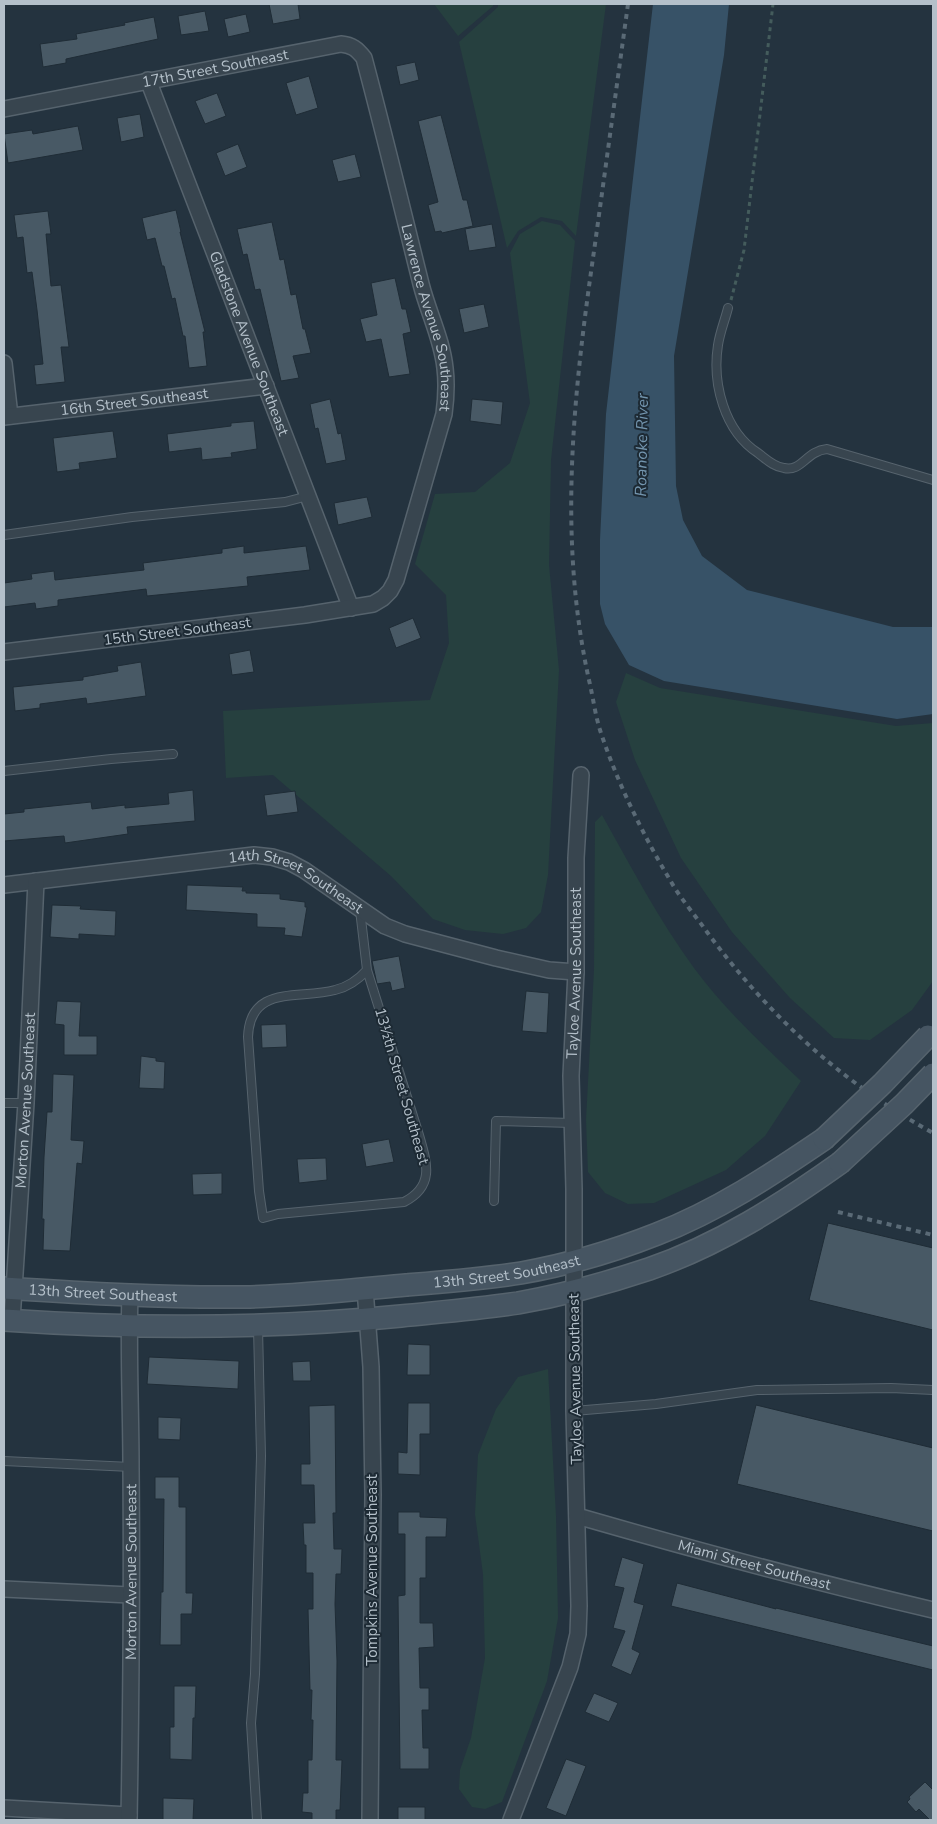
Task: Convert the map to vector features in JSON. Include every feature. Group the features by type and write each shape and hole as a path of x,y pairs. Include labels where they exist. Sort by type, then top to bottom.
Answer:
{"main road":[{"name":"13th Street Southeast","path":"9,1289 245,1296 365,1289 523,1272 574,1261 634,1243 680,1224 720,1204 771,1174 824,1139 882,1084 930,1032"},
{"name":"13th Street Southeast","path":"8,1320 129,1326 258,1326 367,1319 519,1302 574,1291 651,1268 696,1250 757,1218 840,1163 904,1104 933,1074"}],"street":[{"name":"17th Street Southeast","path":"4,109 340,44 350,45 358,50 364,58 379,115"},
{"name":"Gladstone Avenue Southeast","path":"148,80 351,608"},
{"name":"Lawrence Avenue Southeast","path":"351,608 373,604 384,598 396,580 444,414 446,392 445,368 440,346 422,287 379,115"},
{"path":"4,363 7,416"},
{"name":"16th Street Southeast","path":"7,416 266,386"},
{"name":"15th Street Southeast","path":"4,652 351,608"},
{"name":"Tayloe Avenue Southeast","path":"511,1820 570,1667 578,1634 571,1076 576,972 576,858 581,775"},
{"name":"14th Street Southeast","path":"4,884 254,855 263,856 289,862 304,870 385,926 405,934 549,970 576,972"},
{"name":"Morton Avenue Southeast","path":"8,1320 9,1289 26,1103 36,881"},
{"name":"Tompkins Avenue Southeast","path":"365,1289 371,1367 373,1495 370,1820"},
{"name":"Morton Avenue Southeast","path":"129,1817 130,1294"},
{"name":"Miami Street Southeast","path":"577,1516 862,1593 933,1610"},
{"path":"4,1589 130,1595"},
{"path":"4,1808 129,1817"}],"lane":[{"path":"728,308 718,344 719,383 724,407 731,426 750,448 776,466 785,469 794,468 803,463 810,454 827,448 933,480"},
{"path":"4,535 132,517 285,502 308,496"},
{"path":"4,771 173,754"},
{"name":"13½th Street Southeast","path":"360,908 363,949 367,970 425,1156 426,1179 414,1197 404,1202 278,1214 263,1218 259,1191 248,1037 252,1014 258,1006 268,1000 345,987 358,979 367,970"},
{"path":"4,1103 26,1103"},
{"path":"494,1201 496,1121 572,1123"},
{"path":"257,1820 251,1723 255,1674 261,1456 258,1326"},
{"path":"574,1411 656,1404 757,1390 891,1388 933,1390"},
{"path":"4,1461 131,1467"}],"path":[{"path":"728,308 744,250 773,4"}],"green space":[{"path":"434,4 493,4 493,6 458,36"},
{"path":"498,4 606,4 576,236 562,221 541,217 518,231 507,248 459,42 498,7"},
{"path":"542,221 560,225 575,241 551,460 549,565 559,670 548,875 541,912 526,928 503,934 465,930 433,919 391,876 273,775 226,778 223,711 430,700 449,643 446,595 415,564 435,494 475,492 510,463 530,403 510,253 520,234"},
{"path":"626,673 660,688 896,726 933,723 933,981 912,1010 870,1040 834,1038 790,998 732,932 681,858 635,760 616,702"},
{"path":"602,815 657,912 694,968 731,1013 801,1081 765,1136 726,1170 654,1203 628,1204 605,1193 588,1172 586,1120 594,970 595,822"},
{"path":"548,1369 556,1516 558,1618 547,1681 502,1802 485,1809 472,1807 459,1789 460,1770 471,1738 485,1658 483,1574 475,1514 478,1455 496,1409 518,1377"}],"water":[{"name":"Roanoke River","path":"653,4 729,4 724,55 674,356 676,486 683,520 702,556 747,590 893,627 933,627 933,714 897,719 664,681 629,665 605,624 600,604 600,540 606,414"}],"building":[{"path":"269,4 298,4 300,19 273,24"},
{"path":"205,11 209,31 181,35 178,16"},
{"path":"246,14 250,32 228,37 224,19"},
{"path":"154,17 158,39 66,59 66,63 43,67 40,44 77,39 76,34 125,25 124,23"},
{"path":"415,62 419,80 400,85 396,66"},
{"path":"309,76 318,108 296,115 286,83"},
{"path":"217,93 226,116 205,124 195,101"},
{"path":"140,114 144,137 121,142 117,118"},
{"path":"441,115 463,200 467,200 473,226 442,233 441,231 435,232 428,205 438,202 418,121"},
{"path":"78,126 83,150 8,163 4,134 32,130 33,134"},
{"path":"238,144 247,167 225,176 216,153"},
{"path":"355,154 361,177 338,182 332,160"},
{"path":"176,210 205,332 203,332 207,366 189,368 185,336 183,336 175,298 172,299 155,238 147,240 142,218"},
{"path":"48,211 51,234 46,234 51,286 61,285 69,347 61,347 65,382 36,385 34,365 43,364 37,310 32,272 27,273 23,237 17,238 14,215"},
{"path":"272,222 280,260 284,259 291,295 296,294 303,329 305,329 311,353 293,356 299,378 281,381 260,289 255,290 247,254 243,255 237,229"},
{"path":"492,224 496,247 469,251 465,229"},
{"path":"395,278 402,309 406,309 411,332 403,334 410,374 389,377 381,339 366,342 360,319 377,315 371,283"},
{"path":"484,304 489,327 464,333 459,309"},
{"path":"330,399 338,434 341,433 346,460 326,464 318,428 315,429 310,404"},
{"path":"472,399 503,402 501,425 470,421"},
{"path":"254,421 257,449 231,453 232,457 202,460 201,448 169,452 167,434 231,426 231,423"},
{"path":"113,431 117,458 79,463 80,469 57,472 53,438"},
{"path":"367,497 372,517 338,525 334,503"},
{"path":"244,546 244,553 306,546 310,570 247,577 248,586 147,596 146,589 58,600 58,606 36,609 35,603 4,607 4,583 32,579 31,574 54,571 55,580 144,570 143,563 222,553 222,549"},
{"path":"413,618 421,638 396,648 389,628"},
{"path":"250,650 254,672 232,675 229,654"},
{"path":"141,662 146,696 87,704 86,698 40,704 40,708 15,711 13,687 83,680 83,677 118,671 117,666"},
{"path":"193,790 195,821 127,827 128,834 65,843 64,836 4,841 4,814 24,812 24,809 91,802 92,809 125,805 125,808 169,804 168,793"},
{"path":"295,791 298,812 267,816 264,795"},
{"path":"187,885 243,887 242,891 246,891 246,893 280,894 280,899 305,902 305,907 307,907 302,937 284,935 285,928 257,927 257,914 186,910"},
{"path":"52,905 81,906 80,909 116,911 115,936 79,934 79,939 50,937"},
{"path":"399,956 405,988 392,991 390,982 377,984 372,961"},
{"path":"526,991 549,993 547,1033 522,1031"},
{"path":"57,1001 81,1002 79,1036 97,1036 97,1055 64,1055 64,1025 55,1024"},
{"path":"286,1024 287,1047 262,1048 261,1025"},
{"path":"141,1056 156,1058 156,1061 165,1062 164,1089 139,1088"},
{"path":"53,1074 74,1075 71,1140 84,1141 82,1164 77,1163 70,1251 43,1250 44,1157 47,1112 52,1112"},
{"path":"389,1139 394,1162 366,1167 362,1144"},
{"path":"326,1158 327,1180 299,1183 297,1159"},
{"path":"222,1173 222,1194 193,1195 192,1174"},
{"path":"828,1223 933,1248 933,1330 809,1300"},
{"path":"408,1344 430,1345 430,1375 407,1375"},
{"path":"149,1357 239,1361 238,1389 147,1384"},
{"path":"310,1361 311,1381 293,1381 292,1362"},
{"path":"408,1403 430,1403 430,1434 420,1434 420,1475 398,1474 398,1452 407,1453"},
{"path":"335,1405 336,1513 333,1513 334,1549 342,1549 341,1574 336,1574 335,1604 337,1661 336,1760 342,1760 340,1810 336,1810 336,1820 312,1820 312,1813 302,1812 303,1793 308,1793 308,1760 312,1760 313,1720 311,1720 312,1690 310,1690 308,1609 313,1609 313,1573 306,1573 306,1545 304,1545 303,1523 315,1523 314,1485 301,1485 301,1464 310,1464 309,1406"},
{"path":"756,1405 933,1448 933,1531 737,1484"},
{"path":"158,1417 181,1418 180,1440 158,1439"},
{"path":"155,1477 179,1477 179,1507 186,1507 186,1593 193,1593 192,1614 181,1614 181,1645 160,1645 161,1592 163,1592 164,1499 155,1499"},
{"path":"398,1512 420,1512 420,1517 447,1518 446,1537 426,1537 426,1578 420,1578 420,1623 433,1623 434,1647 419,1648 420,1688 429,1688 429,1710 422,1710 423,1748 429,1748 429,1769 400,1769 398,1596 405,1595 405,1534 398,1534"},
{"path":"622,1557 644,1564 634,1602 644,1605 632,1649 640,1653 631,1675 611,1666 625,1631 613,1628 624,1588 614,1586"},
{"path":"677,1583 776,1609 933,1646 933,1670 671,1606"},
{"path":"174,1686 196,1686 192,1760 170,1759 170,1727 174,1727"},
{"path":"594,1693 618,1703 609,1722 585,1712"},
{"path":"566,1759 586,1766 566,1816 546,1808"},
{"path":"925,1782 933,1790 933,1820 930,1820 919,1809 916,1812 907,1802 910,1799 909,1797"},
{"path":"163,1798 194,1799 193,1820 163,1820"},
{"path":"398,1807 425,1807 425,1820 398,1820"}],"railway":[{"path":"628,4 587,298 575,407 572,462 571,517 573,571 579,626 598,724 622,788 660,862 683,900 731,963 782,1020 809,1045 868,1092 933,1133"},
{"path":"838,1212 933,1235"}]}
